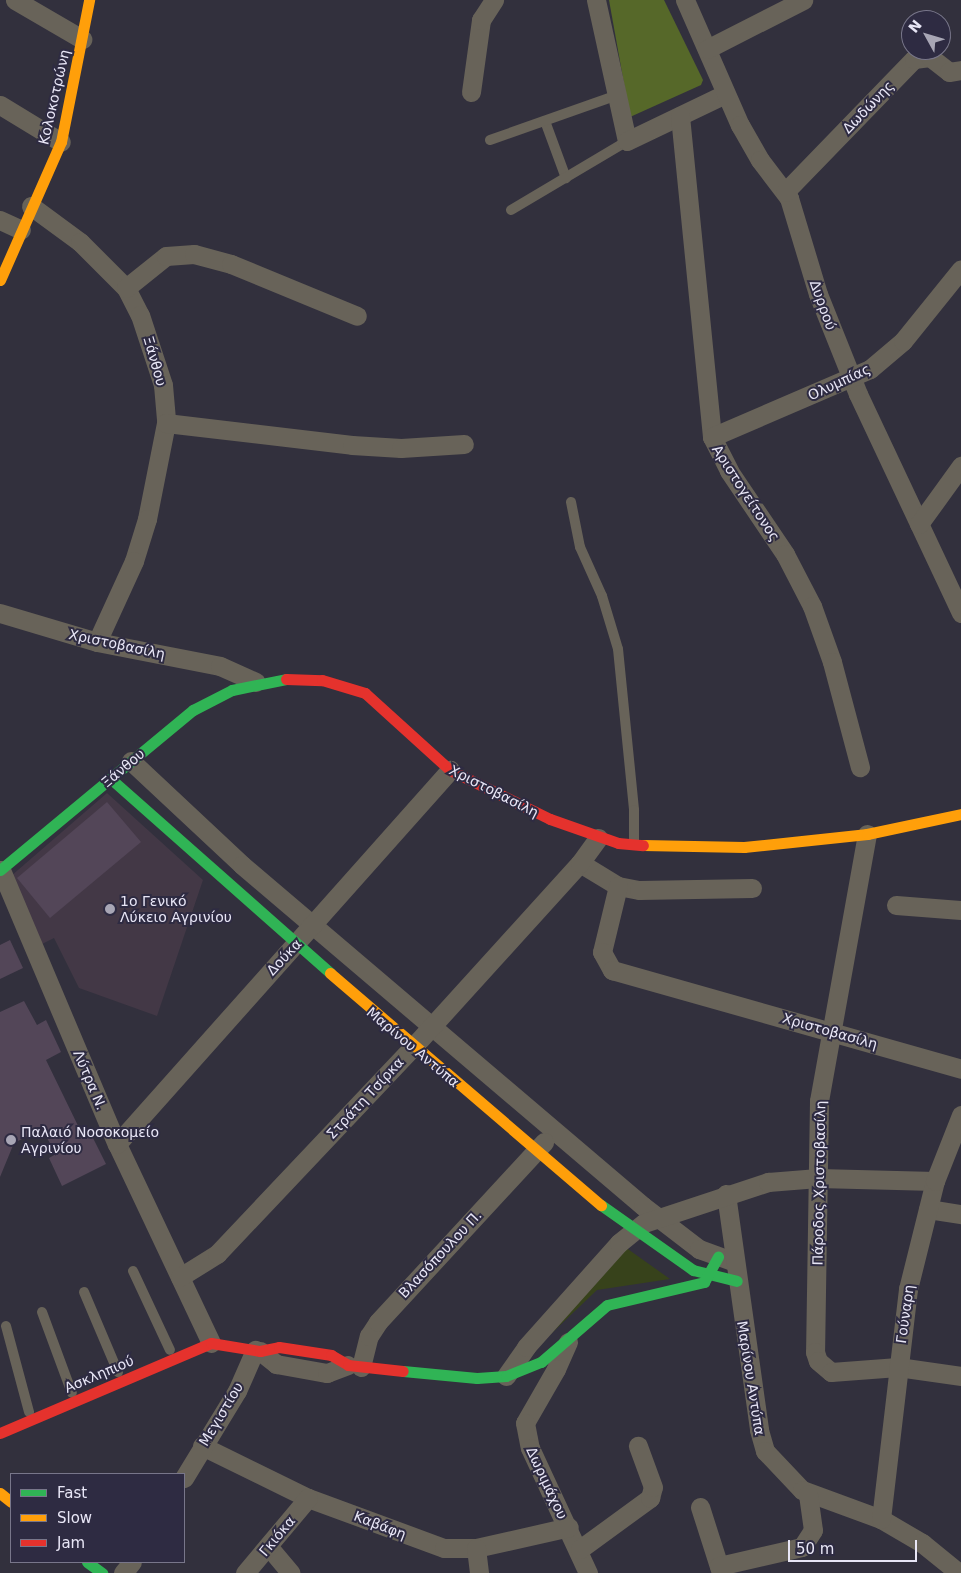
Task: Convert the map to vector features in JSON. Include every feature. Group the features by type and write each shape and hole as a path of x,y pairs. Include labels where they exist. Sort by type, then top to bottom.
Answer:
{"street":[{"path":"15,0 82,39"},
{"name":"Κολοκοτρώνη","path":"0,280 31,206 61,142 89,0"},
{"path":"471,92 481,20 494,0"},
{"path":"596,0 615,96 627,141 726,94"},
{"name":"Δυρρού","path":"685,0 726,94 756,155 785,192 818,294 851,379 961,613"},
{"path":"707,49 803,0"},
{"name":"Δωδώνης","path":"785,192 914,59 930,58 950,72 961,70"},
{"path":"0,105 61,142"},
{"name":"Αριστογείτονος","path":"680,116 712,438 729,471 785,554 809,600 832,662 860,767"},
{"name":"Ξάνθου","path":"31,206 80,242 126,288 140,315 160,377 166,423 141,543 97,642"},
{"path":"0,220 21,230"},
{"path":"126,288 166,256 194,254 231,264 357,316"},
{"name":"Ολυμπίας","path":"712,438 851,379 870,369 892,352 961,269"},
{"path":"166,423 352,445 401,448 464,444"},
{"path":"919,524 961,466"},
{"name":"Χριστοβασίλη","path":"0,613 97,642 202,662 256,682 322,680 360,691 383,706 450,770 516,804 598,838 634,845 744,847 867,834 961,814"},
{"name":"Ξάνθου","path":"0,870 193,710 232,690 256,682"},
{"name":"Μαρίνου Αντύπα","path":"131,761 226,851 433,1025 555,1132 657,1217 699,1249 726,1259"},
{"name":"Δούκα","path":"117,1144 294,945 314,926 450,770"},
{"name":"Μαρίνου Αντύπα","path":"111,779 294,945 536,1151 634,1229 688,1267 710,1277 736,1281"},
{"name":"Πάροδος Χριστοβασίλη","path":"867,834 819,1101 815,1352 818,1361 831,1372 898,1367 961,1376"},
{"name":"Στράτη Τσίρκα","path":"180,1276 217,1254 413,1048 580,863 598,838"},
{"path":"210,868 226,851"},
{"path":"580,863 618,886 663,892 752,888"},
{"name":"Λύτρα Ν.","path":"0,870 117,1144 210,1342"},
{"name":"Χριστοβασίλη","path":"618,886 602,952 612,970 833,1031 961,1069"},
{"path":"896,905 961,910"},
{"name":"Γούναρη","path":"881,1519 908,1289 935,1182 961,1115"},
{"name":"Βλασόπουλου Π.","path":"355,1366 378,1322 555,1132"},
{"path":"506,1376 526,1346 634,1229 657,1217 768,1182 818,1178 935,1182"},
{"name":"Μαρίνου Αντύπα","path":"726,1194 726,1259 736,1281 762,1445 788,1478 808,1494 881,1519 922,1544 959,1573"},
{"path":"928,1209 961,1214"},
{"path":"210,1342 257,1350 276,1364 327,1373 355,1366 477,1378 506,1376 541,1362 607,1305 688,1288 710,1277 726,1259"},
{"name":"Δωριμάχου","path":"569,1339 556,1369 525,1423 530,1448 580,1549 588,1573"},
{"name":"Ασκληπιού","path":"0,1433 210,1342"},
{"name":"Μεγιστίου","path":"185,1476 237,1391 257,1350"},
{"name":"Καβάφη","path":"202,1446 308,1498 432,1546 476,1548 568,1527"},
{"path":"580,1549 650,1498 653,1487 638,1446"},
{"path":"700,1507 720,1570 802,1547 813,1530 808,1494"},
{"name":"Γκιόκα","path":"245,1573 308,1498"},
{"path":"268,1546 291,1573"},
{"path":"476,1548 479,1573"},
{"path":"88,1563 102,1573"},
{"path":"123,1573 131,1563"}],"lane":[{"path":"490,140 615,96"},
{"path":"545,121 566,178"},
{"path":"511,210 627,141"},
{"path":"571,502 578,539 602,596 618,649 634,810 634,845"},
{"path":"133,1271 170,1350"},
{"path":"84,1292 118,1372"},
{"path":"42,1312 72,1393"},
{"path":"6,1326 29,1412"}],"shaded area":[{"name":"1ο Γενικό Λύκειο Αγρινίου","path":"107,793 203,880 157,1016 79,988 54,938 42,944 11,876"}],"green space":[{"path":"609,0 664,0 703,80 701,85 630,117"},
{"path":"625,1247 670,1279 597,1290 534,1350"}],"building":[{"path":"107,802 141,842 50,918 17,878"},
{"path":"10,940 23,968 0,979 0,945"},
{"path":"24,1001 37,1025 46,1020 61,1052 46,1060 84,1138 91,1134 106,1164 62,1186 49,1158 56,1154 42,1129 14,1143 0,1177 0,1012"}],"traffic: fast":[{"path":"0,870 193,710 232,690 286,679"},
{"path":"111,779 330,973"},
{"path":"601,1205 693,1270 737,1281"},
{"path":"403,1371 477,1378 506,1376 541,1362 607,1305 704,1282 718,1257"},
{"path":"88,1563 102,1573"}],"traffic: slow":[{"path":"0,280 61,142 89,0"},
{"path":"643,845 744,847 867,834 961,814"},
{"path":"330,973 601,1205"},
{"path":"0,1493 10,1501"}],"traffic: jam":[{"path":"286,679 322,680 365,693 450,770 550,819 618,843 643,845"},
{"path":"0,1433 211,1343 260,1351 279,1347 331,1355 348,1365 403,1371"}],"place":[{"name":"1ο Γενικό Λύκειο Αγρινίου","path":"110,909"},
{"name":"Παλαιό Νοσοκομείο Αγρινίου","path":"11,1140"}]}
